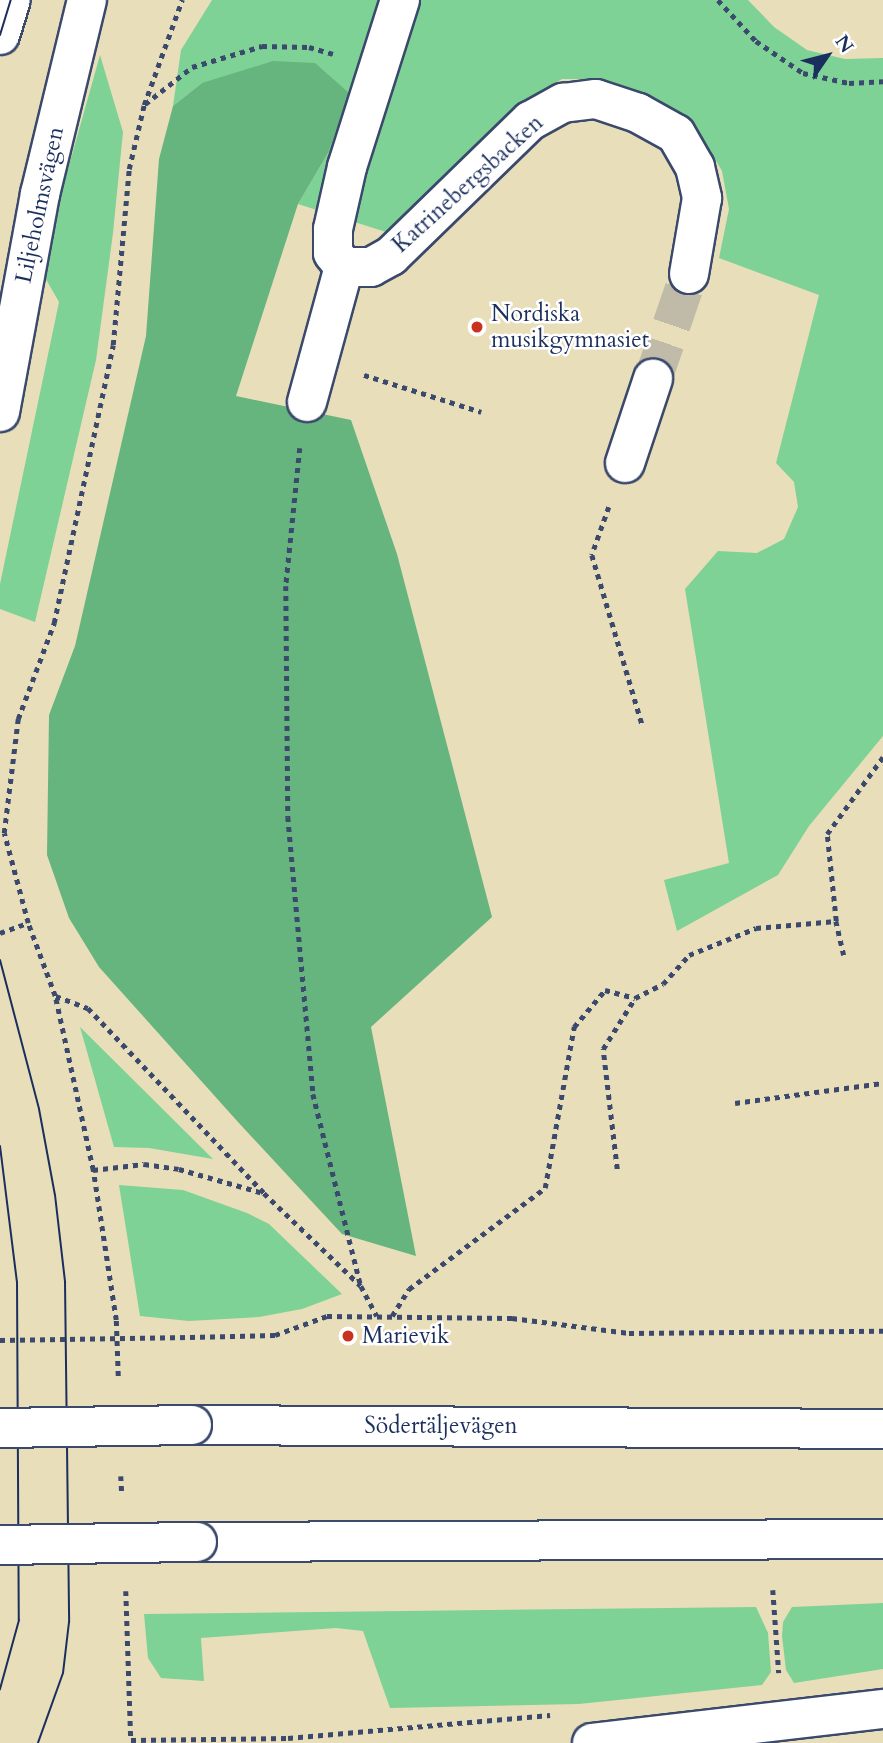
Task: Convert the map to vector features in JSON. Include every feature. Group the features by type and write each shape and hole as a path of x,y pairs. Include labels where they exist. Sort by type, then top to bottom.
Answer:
{"main road":[{"path":"0,35 11,0"},
{"name":"Liljeholmsvägen","path":"0,412 40,194 88,0"},
{"path":"307,402 344,267 333,253 333,229 369,91 400,0"},
{"name":"Katrinebergsbacken","path":"344,267 371,267 391,256 530,121 563,103 596,99 638,113 676,134 695,167 702,198 689,274"},
{"path":"625,463 653,379"},
{"name":"Södertäljevägen","path":"0,1428 192,1425 883,1429"},
{"path":"0,1545 883,1539"},
{"path":"592,1743 883,1709"}],"path":[{"path":"118,1387 116,1320 93,1170 55,996 28,923 4,834 18,719 54,623 113,345 129,169 144,105 182,0"},
{"path":"718,0 756,41 803,73 849,83 883,81"},
{"path":"144,105 192,67 262,46 309,47 341,56 369,91"},
{"path":"365,375 481,412"},
{"path":"307,402 294,481 286,586 288,817 313,1094 361,1286 377,1316"},
{"path":"625,463 592,555 643,727"},
{"path":"844,955 836,920 827,834 883,757"},
{"path":"617,1169 603,1049 635,998 663,984 689,956 756,928 836,920"},
{"path":"0,933 28,923"},
{"path":"391,1317 409,1289 545,1188 574,1027 605,990 635,998"},
{"path":"55,996 88,1008 264,1193 361,1286"},
{"path":"735,1103 883,1083"},
{"path":"93,1170 144,1164 179,1169 264,1193"},
{"path":"0,1340 275,1335 327,1316 512,1318 629,1333 883,1331"},
{"path":"121,1467 122,1507"},
{"path":"125,1587 131,1740 288,1738 562,1714"},
{"path":"773,1590 779,1673 774,1684"}],"green space":[{"path":"212,0 748,0 774,27 807,50 845,59 883,58 883,736 809,826 778,875 677,931 664,880 729,863 685,589 718,551 757,553 784,539 798,507 794,482 776,463 819,295 719,258 729,209 722,171 692,120 596,79 562,79 517,106 389,233 298,204 328,153 202,83 173,106 181,50"},
{"path":"100,55 123,132 113,233 96,360 35,622 0,609 0,584 59,302 40,269"},
{"path":"273,61 315,63 349,93 328,153 298,204 236,396 351,420 397,554 492,917 371,1027 416,1256 342,1234 238,1122 99,967 69,918 47,855 49,715 75,646 146,336 159,159 173,106 202,83"},
{"path":"80,1027 213,1159 149,1148 114,1147"},
{"path":"119,1185 183,1190 247,1213 269,1224 342,1294 302,1309 259,1317 189,1321 140,1316"},
{"path":"883,1603 883,1669 794,1683 786,1670 782,1636 783,1622 792,1607"},
{"path":"756,1607 768,1633 771,1672 762,1685 579,1704 390,1708 363,1631 336,1628 201,1638 204,1681 161,1678 148,1658 144,1614"}],"tunnel":[{"path":"653,379 689,274"}],"tram line":[{"path":"0,35 11,0"},
{"path":"0,960 39,1109 55,1195 65,1282 69,1622 63,1673 38,1743"},
{"path":"0,1146 17,1282 19,1620 0,1689"}],"place":[{"name":"Nordiska musikgymnasiet","path":"477,327"},
{"name":"Marievik","path":"348,1336"}]}
